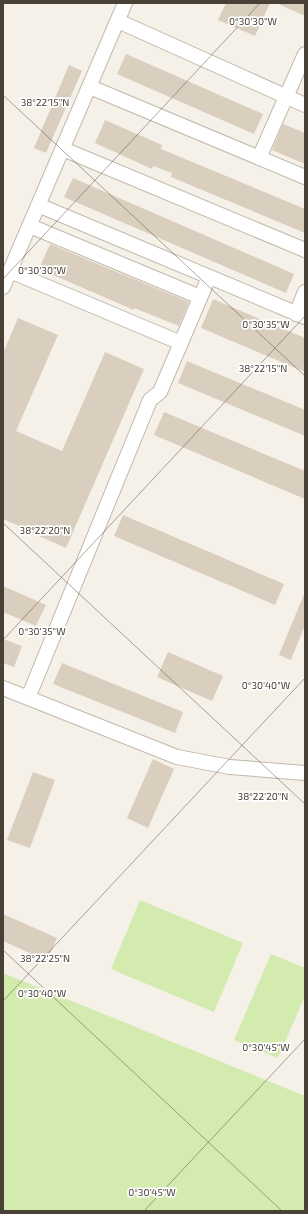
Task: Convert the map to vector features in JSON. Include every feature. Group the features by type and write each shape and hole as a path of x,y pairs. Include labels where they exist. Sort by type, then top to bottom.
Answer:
{"lane":[{"path":"3,288 125,3"},
{"path":"118,21 305,105"},
{"path":"260,158 305,54"},
{"path":"90,87 305,177"},
{"path":"63,149 305,250"},
{"path":"38,205 300,316 305,292"},
{"path":"30,226 200,297"},
{"path":"10,271 181,343"},
{"path":"28,698 150,400 160,392 208,277"},
{"path":"3,688 177,757 230,767 305,773"}],"green space":[{"path":"140,900 243,943 214,1012 111,969"},
{"path":"271,954 305,968 305,996 278,1058 234,1040"},
{"path":"3,973 305,1096 305,1211 3,1211"}],"building":[{"path":"226,3 270,3 255,36 218,20"},
{"path":"276,3 305,3 305,16"},
{"path":"126,54 263,114 254,134 117,74"},
{"path":"69,65 82,71 46,153 34,148"},
{"path":"105,120 162,145 161,149 305,209 305,233 171,177 172,173 153,166 152,169 95,143"},
{"path":"283,124 305,133 305,164 272,150"},
{"path":"73,178 294,274 286,293 64,197"},
{"path":"50,244 189,302 179,326 134,308 134,310 39,269"},
{"path":"213,299 305,338 305,372 201,328"},
{"path":"18,318 58,335 16,431 62,451 105,352 144,369 66,548 3,519 3,353"},
{"path":"187,361 305,410 305,436 178,383"},
{"path":"164,412 305,471 305,499 154,435"},
{"path":"123,515 284,584 275,605 114,536"},
{"path":"3,586 46,605 36,626 3,612"},
{"path":"305,592 305,625 291,660 279,655"},
{"path":"3,639 22,646 14,667 3,663"},
{"path":"168,652 223,676 212,701 157,677"},
{"path":"62,663 183,712 175,733 53,684"},
{"path":"153,759 174,769 148,828 127,818"},
{"path":"33,772 55,780 30,848 7,840"},
{"path":"3,914 57,938 47,961 3,941"}]}
